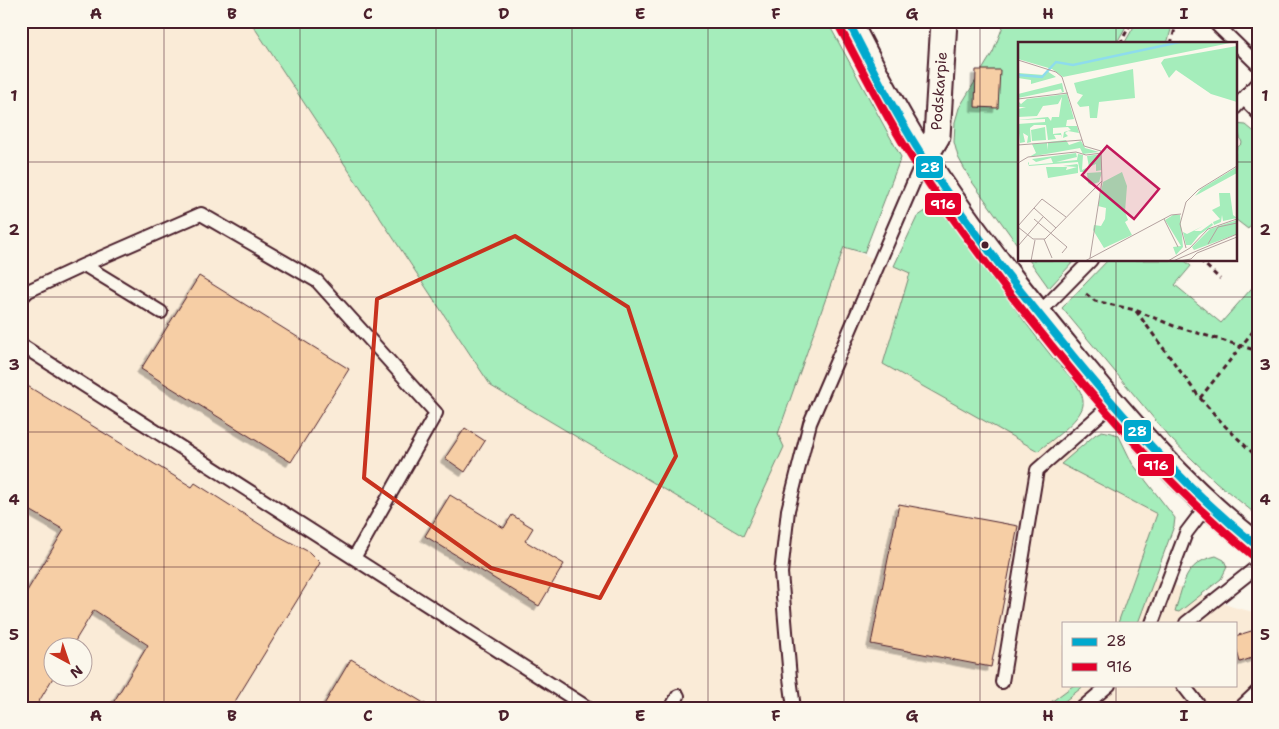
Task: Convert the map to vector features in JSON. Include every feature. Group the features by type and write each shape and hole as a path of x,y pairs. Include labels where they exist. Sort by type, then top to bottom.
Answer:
{"street":[{"path":"848,21 903,125 924,158 1038,314 1149,446 1235,530 1258,548"},
{"name":"Podskarpie","path":"924,158 937,136 944,21"}],"lane":[{"path":"1212,21 1234,42"},
{"path":"1236,44 1258,65"},
{"path":"1258,82 1239,104 1258,113"},
{"path":"794,708 781,573 788,510 810,423 924,158"},
{"path":"21,298 28,292 84,265 201,214 317,281 436,413 354,558"},
{"path":"1038,314 1090,261"},
{"path":"84,265 161,312"},
{"path":"21,345 588,708"},
{"path":"1002,682 1038,470 1112,404"},
{"path":"1152,622 1186,533 1208,504"},
{"path":"1187,622 1258,566"},
{"path":"1082,708 1108,686"},
{"path":"1184,686 1201,708"},
{"path":"1240,708 1258,691"},
{"path":"671,708 678,696"}],"path":[{"path":"1121,42 1132,21"},
{"path":"1172,42 1177,21"},
{"path":"1201,261 1220,278"},
{"path":"1070,282 1095,301 1135,310 1174,326 1258,351"},
{"path":"1135,310 1200,398 1258,458"},
{"path":"1200,398 1258,325"}],"highlighted area":[{"path":"515,236 628,307 676,456 600,598 491,568 364,478 377,299"}],"shaded area":[{"path":"21,21 250,21 491,386 743,536 844,247 910,273 908,377 1079,448 1157,514 1137,571 1233,607 1258,613 1258,708 21,708"}],"green space":[{"path":"250,21 827,21 901,157 864,253 844,247 778,434 784,447 743,536 491,386"},
{"path":"1005,21 1129,21 1117,42 1018,42 1018,246 970,179 958,157 954,142 955,122 959,108 993,52"},
{"path":"1137,21 1167,21 1172,26 1168,42 1125,42"},
{"path":"1236,124 1246,125 1258,135 1258,215 1248,229 1236,220 1236,149 1242,143"},
{"path":"932,209 946,213 1025,322 1081,392 1083,405 1077,417 1038,451 883,364 910,273 894,266 917,217"},
{"path":"1030,261 1074,261 1049,288"},
{"path":"1107,261 1185,261 1191,266 1175,285 1221,323 1258,281 1258,516 1216,482 1170,438 1062,308"},
{"path":"1102,431 1119,436 1132,463 1175,518 1174,526 1138,622 1118,622 1157,514 1061,464"},
{"path":"1216,556 1224,560 1227,567 1221,579 1179,612 1175,611 1183,584 1191,569 1205,559"},
{"path":"1073,686 1084,686 1056,708 1043,708"}],"building":[{"path":"976,70 1000,70 998,108 975,107"},
{"path":"199,276 349,369 291,462 141,369"},
{"path":"21,382 192,487 195,483 275,534 309,552 320,563 231,708 110,708 148,645 94,610 78,636 42,636 42,686 48,686 35,708 21,708 21,601 64,530 21,505"},
{"path":"465,428 485,441 465,472 445,458"},
{"path":"450,495 504,528 512,515 533,528 525,541 564,564 539,606 425,536"},
{"path":"899,504 1018,526 991,667 871,644"},
{"path":"1258,629 1258,656 1240,662 1236,648 1236,636"},
{"path":"351,659 432,708 322,708"}],"transit line":[{"name":"28","path":"848,21 892,105 921,154 954,204 1008,275 1086,372 1132,425 1180,476 1258,547"},
{"name":"916","path":"839,26 884,111 914,161 1000,282 1125,432 1173,483 1252,555"}]}
